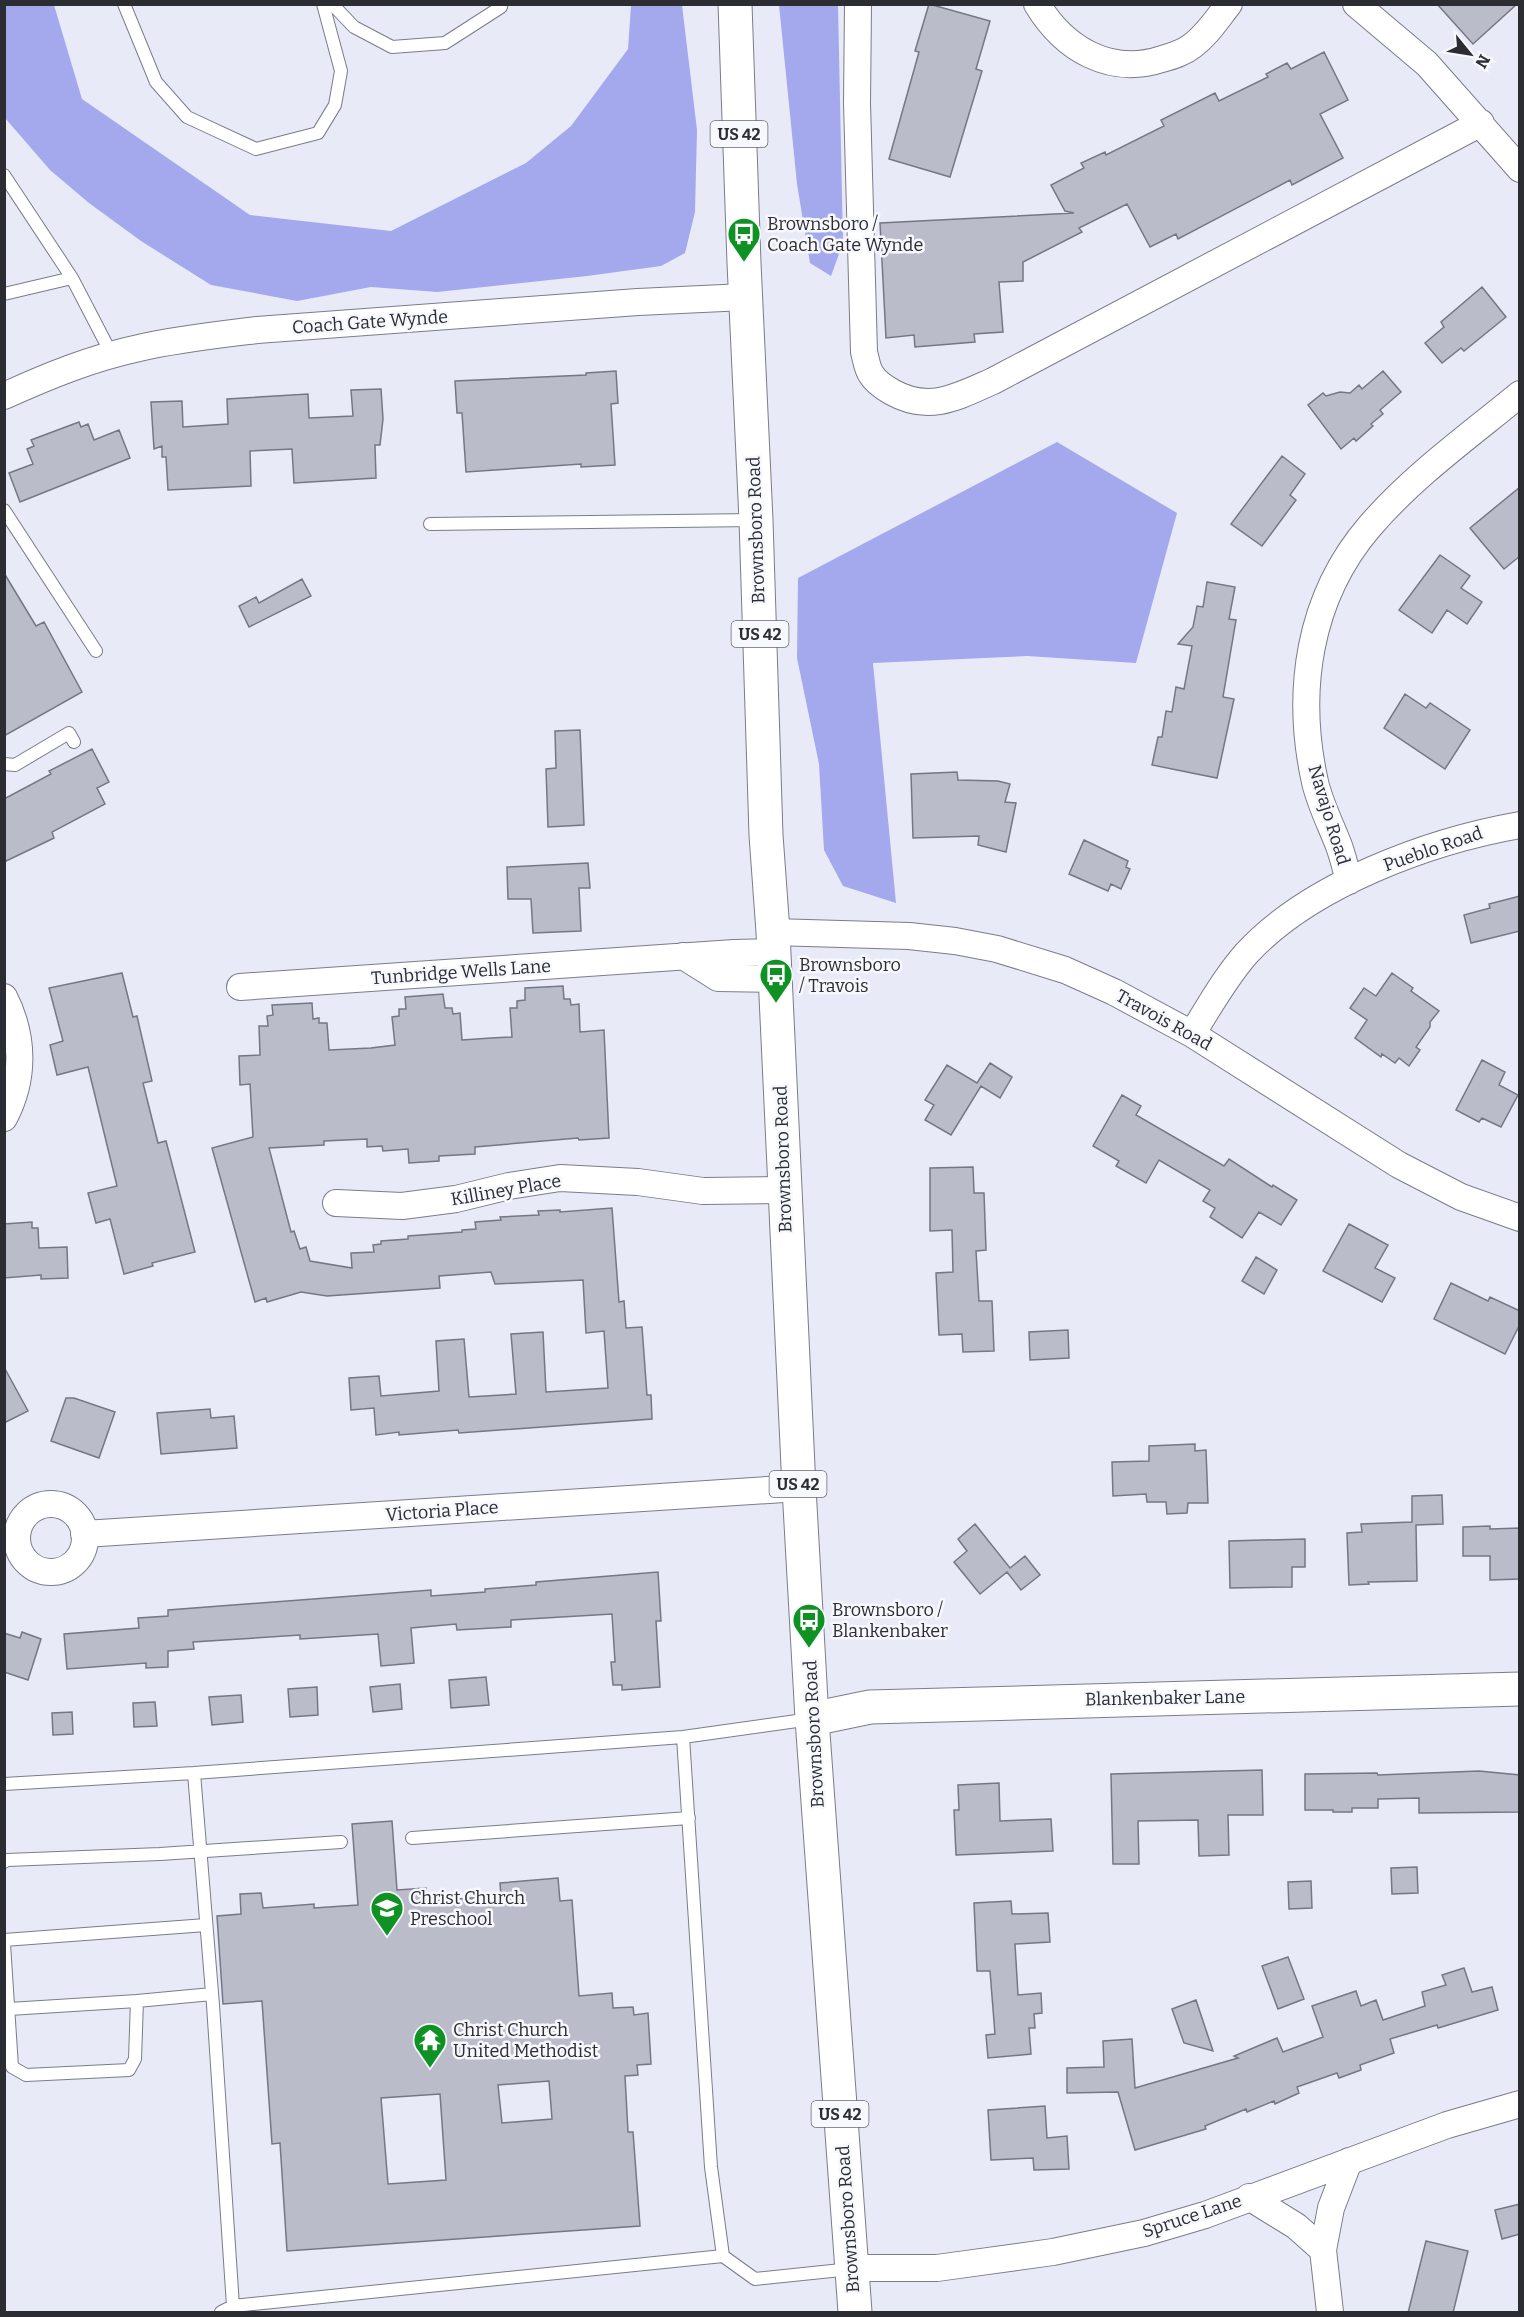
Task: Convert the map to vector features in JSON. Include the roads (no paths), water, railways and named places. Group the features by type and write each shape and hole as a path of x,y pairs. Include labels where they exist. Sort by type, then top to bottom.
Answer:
{"main road":[{"name":"Brownsboro Road","path":"735,4 766,835 774,954 799,1488 812,1719 855,2313"},
{"name":"Blankenbaker Lane","path":"812,1719 870,1707 1520,1689"}],"street":[{"path":"858,4 857,104 864,352 871,374 886,389 906,400 930,404 957,397 993,381 1481,123"},
{"path":"1037,4 1063,38 1077,49 1097,59 1129,65 1148,64 1178,54 1203,37 1229,4"},
{"path":"1356,4 1427,64 1520,169"},
{"name":"Coach Gate Wynde","path":"4,396 48,376 112,355 203,336 626,303 745,297"},
{"name":"Navajo Road","path":"1192,1034 1220,989 1245,956 1260,941 1323,894 1349,880 1315,783 1306,731 1309,653 1322,606 1340,567 1369,527 1404,490 1520,394"},
{"name":"Pueblo Road","path":"1349,880 1427,848 1478,832 1520,825"},
{"name":"Travois Road","path":"774,954 909,936 955,940 997,949 1065,970 1114,992 1192,1034 1399,1165 1461,1197 1520,1218"},
{"name":"Tunbridge Wells Lane","path":"240,987 683,956 718,978 774,954"},
{"path":"4,997 15,1025 20,1060 16,1092 4,1118"},
{"name":"Killiney Place","path":"336,1203 402,1206 456,1199 509,1186 560,1178 638,1182 703,1191 784,1190"},
{"name":"Victoria Place","path":"84,1534 799,1488"},
{"name":"Spruce Lane","path":"852,2268 937,2268 1053,2252 1144,2233 1205,2215 1447,2124 1520,2104"},
{"path":"1330,2313 1323,2250 1331,2208 1349,2161"},
{"path":"1249,2197 1296,2226 1323,2250"}],"lane":[{"path":"124,4 156,82 187,117 256,149 318,133 335,105 341,71 323,4"},
{"path":"332,4 354,27 392,47 445,43 501,6"},
{"path":"4,175 72,278 112,355"},
{"path":"4,294 72,278"},
{"path":"4,510 96,651"},
{"path":"430,524 756,520"},
{"path":"4,764 15,765 69,733 74,742"},
{"path":"4,1784 194,1773 683,1737 812,1719"},
{"path":"683,1737 711,2167 723,2256"},
{"path":"194,1773 212,1994 233,2306"},
{"path":"412,1838 689,1818"},
{"path":"4,1862 7,1860 341,1842"},
{"path":"137,2001 135,2059 129,2070 26,2075 12,2067 4,1942 206,1925"},
{"path":"9,2009 212,1994"},
{"path":"221,2313 233,2306 723,2256 754,2279 852,2268"}],"place":[{"name":"Brownsboro / Coach Gate Wynde","path":"744,263"},
{"name":"Brownsboro / Travois","path":"776,1004"},
{"name":"Brownsboro / Blankenbaker","path":"809,1649"},
{"name":"Christ Church Preschool","path":"387,1937"},
{"name":"Christ Church United Methodist","path":"430,2069"}]}
